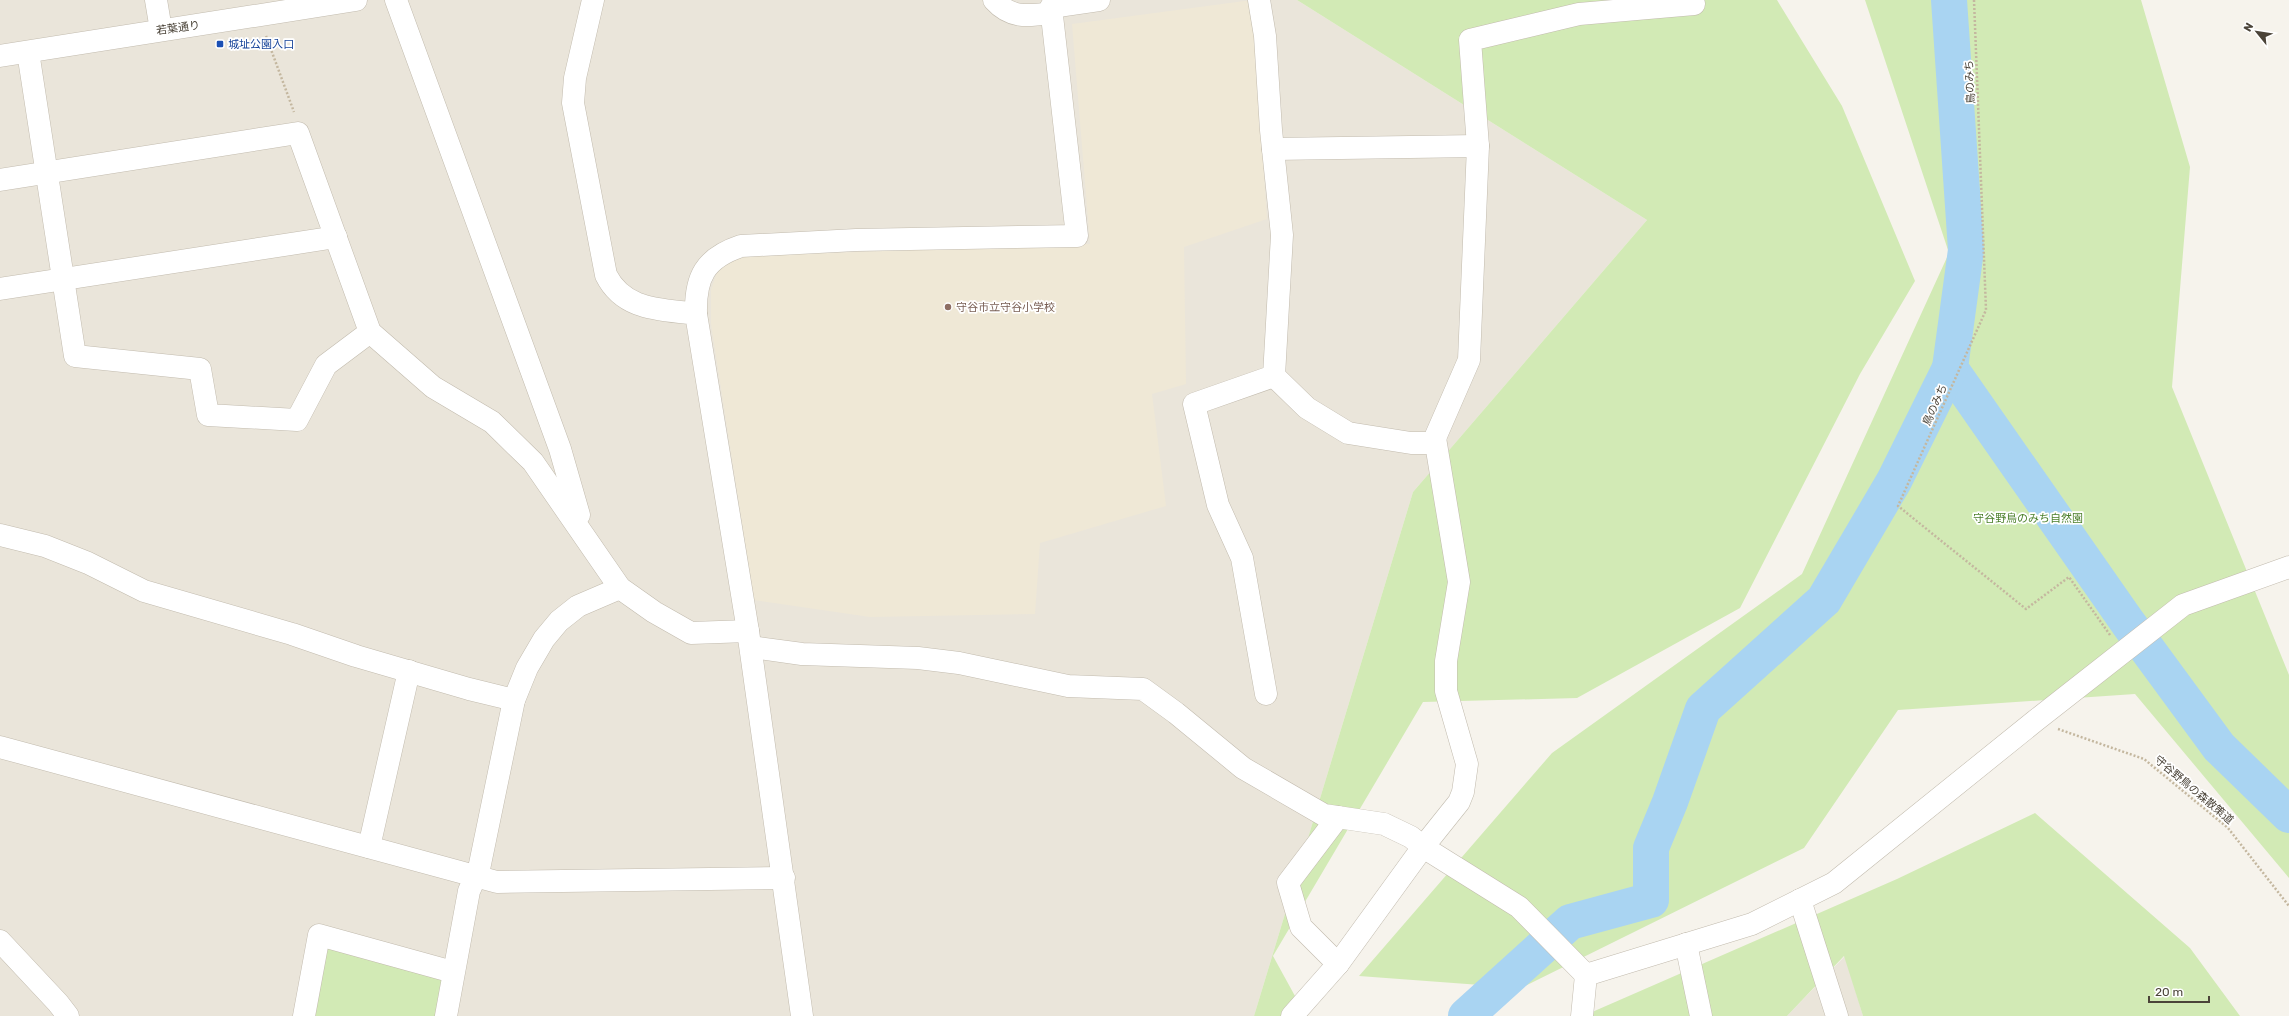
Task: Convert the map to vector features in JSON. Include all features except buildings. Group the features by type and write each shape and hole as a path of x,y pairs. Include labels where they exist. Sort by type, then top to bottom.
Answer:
{"street":[{"path":"156,0 161,30"},
{"name":"若葉通り","path":"0,56 356,0"},
{"path":"396,0 560,448 569,487 588,540"},
{"path":"592,0 575,78 573,103 606,275 611,286 624,299 639,305 696,314"},
{"path":"994,0 1001,8 1023,17 1052,13"},
{"path":"802,1016 750,639 696,314 699,283 704,269 724,252 741,246 856,240 1077,236 1051,6 1099,0"},
{"path":"1260,0 1265,36 1273,149 1282,235 1274,376 1307,408 1348,433 1411,443 1432,443 1436,438 1469,360 1478,146 1470,40 1579,14 1694,4"},
{"path":"28,52 75,356 200,369 208,415 297,420 326,365 370,332"},
{"path":"0,180 46,174 298,133 370,332 433,387 492,422 533,462 620,588 654,612 691,632 750,639 802,654 918,658 958,663 1068,686 1143,689 1176,713 1243,768 1324,815 1384,824 1411,838 1519,907 1586,975"},
{"path":"1273,149 1478,146"},
{"path":"0,288 336,237"},
{"path":"1266,694 1242,558 1218,505 1194,404 1274,376"},
{"path":"1292,1016 1338,964 1423,847 1459,802 1464,788 1467,764 1446,691 1446,661 1459,582 1436,438"},
{"path":"0,535 45,546 88,563 144,591 292,634 409,671 514,700"},
{"path":"1586,975 1752,924 1834,883 2035,721 2183,605 2289,567"},
{"path":"446,1016 469,891 479,869 514,700 527,668 544,639 559,621 578,606 620,588"},
{"path":"369,847 409,671"},
{"path":"0,747 497,882 784,878"},
{"path":"1338,817 1288,882 1301,927 1338,964"},
{"path":"1800,900 1837,1016"},
{"path":"304,1016 319,935 453,972"},
{"path":"0,941 58,1003 68,1016"},
{"path":"1686,944 1701,1016"},
{"path":"1582,1016 1586,975"}],"path":[{"name":"鳥のみち","path":"1974,0 1986,310 1898,506 2026,609 2070,577 2123,652"},
{"path":"265,33 299,126 298,133"},
{"name":"守谷野鳥の森散策道","path":"2035,721 2144,759 2228,828 2289,906"}],"shaded area":[{"path":"0,0 1297,0 1647,220 1413,492 1254,1016 0,1016"},
{"name":"守谷市立守谷小学校","path":"1252,0 1267,219 1184,247 1186,384 1152,394 1166,506 1040,543 1035,614 870,617 754,600 711,324 711,290 718,269 740,256 1090,244 1072,24"},
{"path":"1845,956 1863,1016 1787,1016"}],"green space":[{"path":"1297,0 1777,0 1842,106 1915,281 1860,374 1740,608 1577,698 1423,702 1273,956 1306,1016 1254,1016 1413,492 1647,220"},
{"name":"守谷野鳥のみち自然園","path":"1865,0 2141,0 2190,167 2172,387 2289,675 2289,878 2135,694 1898,710 1804,848 1521,988 1359,976 1552,753 1802,574 1949,253"},
{"path":"2035,813 2190,948 2240,1016 1863,1016 1844,956 1787,1016 1583,1016 1897,879"},
{"path":"325,940 445,975 438,1016 309,1016"}],"waterway":[{"path":"1949,0 1966,250 1950,368 2128,623 2219,747 2289,815"},
{"path":"1466,1016 1570,922 1651,900 1651,848 1670,802 1703,709 1824,600 1894,481 1950,368"}],"place":[{"name":"城址公園入口","path":"220,44"},
{"name":"守谷市立守谷小学校","path":"948,307"}]}
